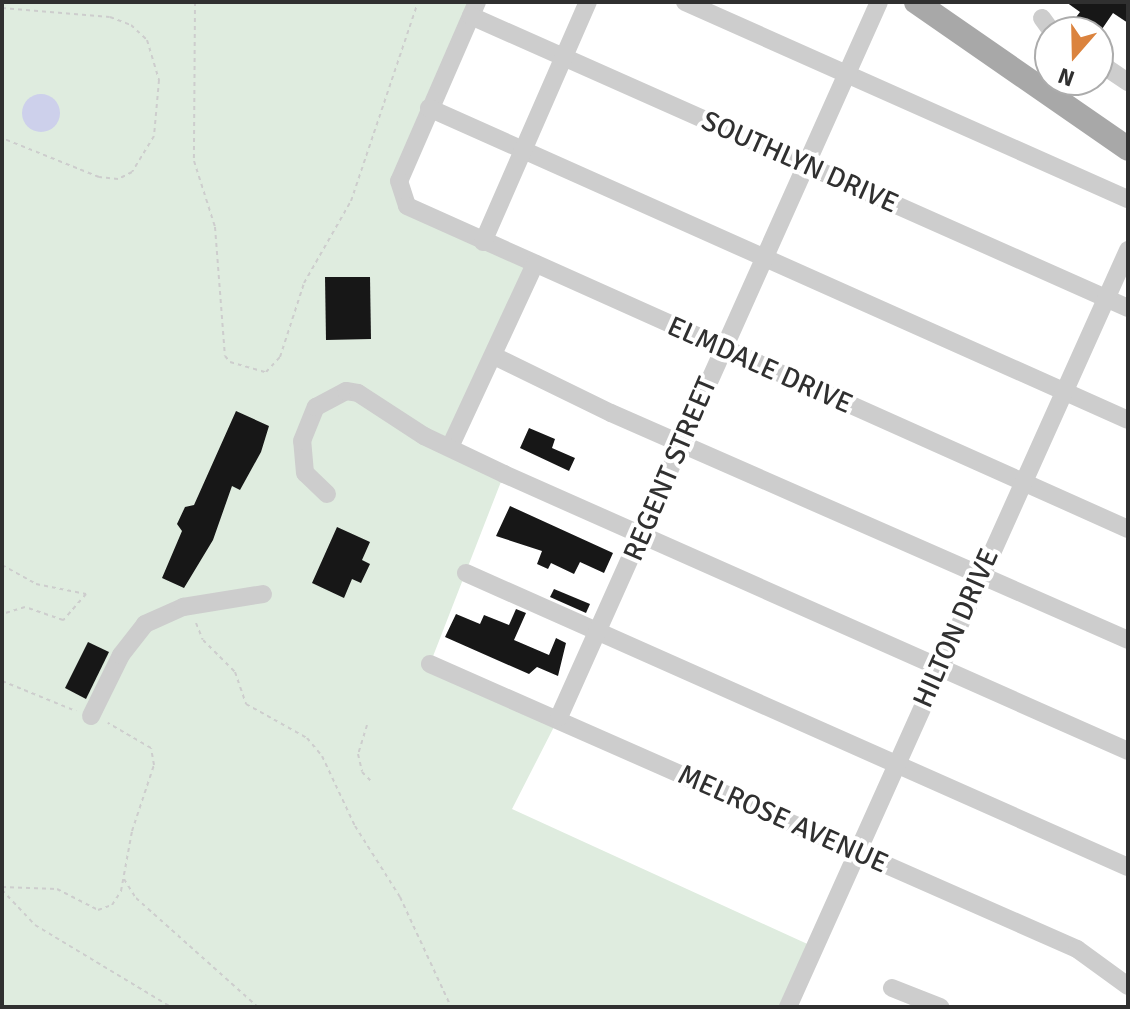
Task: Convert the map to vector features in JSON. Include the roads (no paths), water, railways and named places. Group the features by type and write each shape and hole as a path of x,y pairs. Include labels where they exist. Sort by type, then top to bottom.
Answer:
{"main road":[{"path":"925,5 1128,149"}],"street":[{"path":"483,242 588,2"},
{"path":"685,2 1128,199"},
{"name":"REGENT STREET","path":"559,717 879,2"},
{"path":"474,9 429,108 1128,420"},
{"name":"SOUTHLYN DRIVE","path":"474,9 563,57 1128,308"},
{"name":"ELMDALE DRIVE","path":"429,108 399,193 410,208 1128,529"},
{"name":"HILTON DRIVE","path":"788,1007 1021,482 1128,250"},
{"path":"450,447 535,264"},
{"path":"494,356 682,443 1128,640"},
{"path":"327,494 305,473 300,451 312,414 328,397 358,393 424,436 641,536 1128,751"},
{"path":"466,573 600,629 1128,867"},
{"path":"91,716 137,632 159,616 193,605 263,594"},
{"name":"MELROSE AVENUE","path":"430,664 559,717 856,853 1077,949 1128,986"},
{"path":"892,988 940,1007"}],"water":[{"path":"41,94 55,99 60,113 55,127 41,132 27,127 22,113 27,99"}]}
